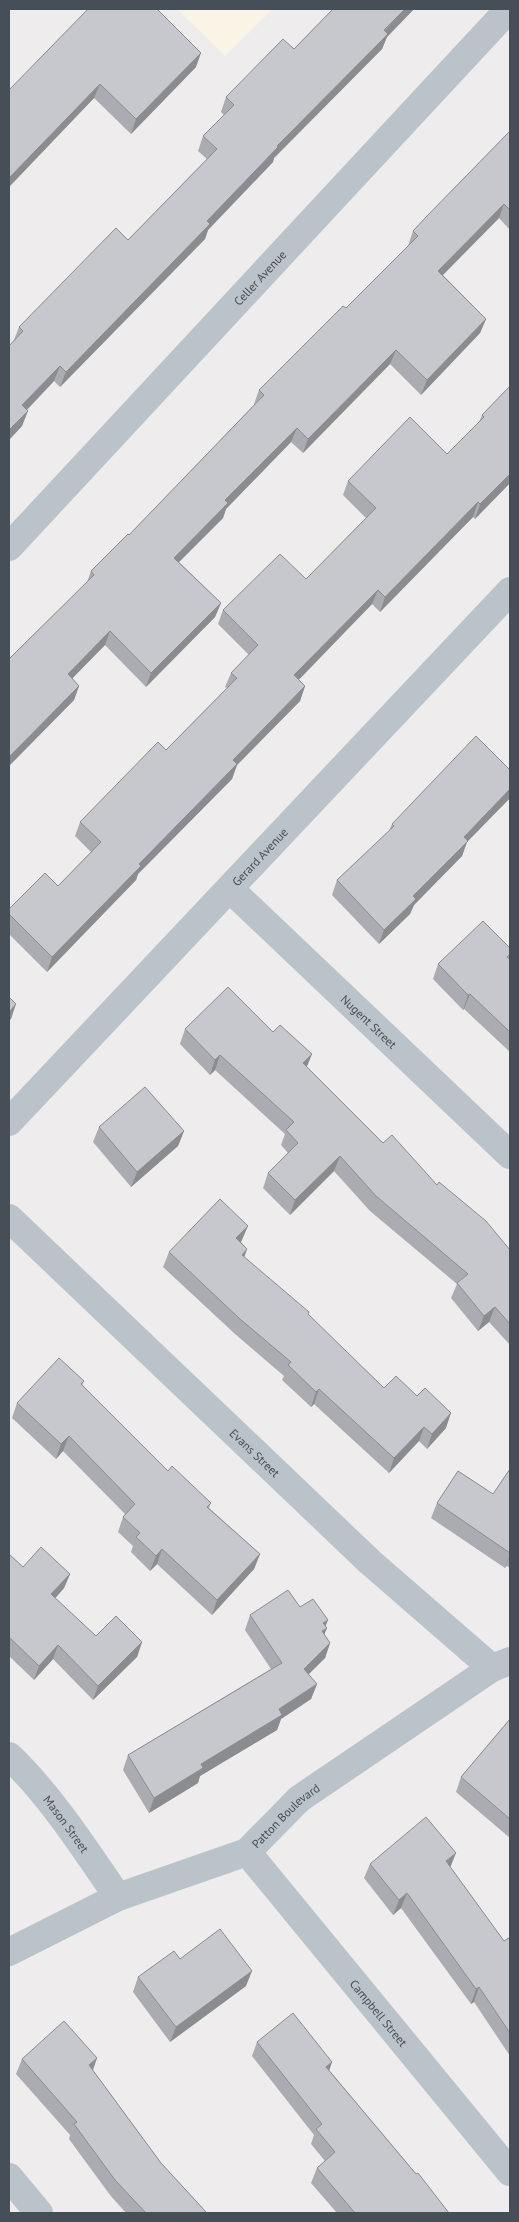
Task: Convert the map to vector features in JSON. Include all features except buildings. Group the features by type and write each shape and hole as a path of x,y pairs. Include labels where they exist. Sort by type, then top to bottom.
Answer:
{"street":[{"name":"Celler Avenue","path":"9,547 509,9"},
{"name":"Gerard Avenue","path":"9,1122 230,889 506,606"},
{"name":"Nugent Street","path":"230,889 510,1155"},
{"name":"Evans Street","path":"9,1218 370,1562 501,1665"},
{"name":"Patton Boulevard","path":"9,1952 118,1896 247,1852 299,1799 501,1665"},
{"name":"Mason Street","path":"9,1756 60,1812 118,1896"},
{"name":"Campbell Street","path":"247,1852 510,2172"},
{"path":"9,2177 39,2213"}],"shaded area":[{"path":"177,9 273,9 225,56"}]}
